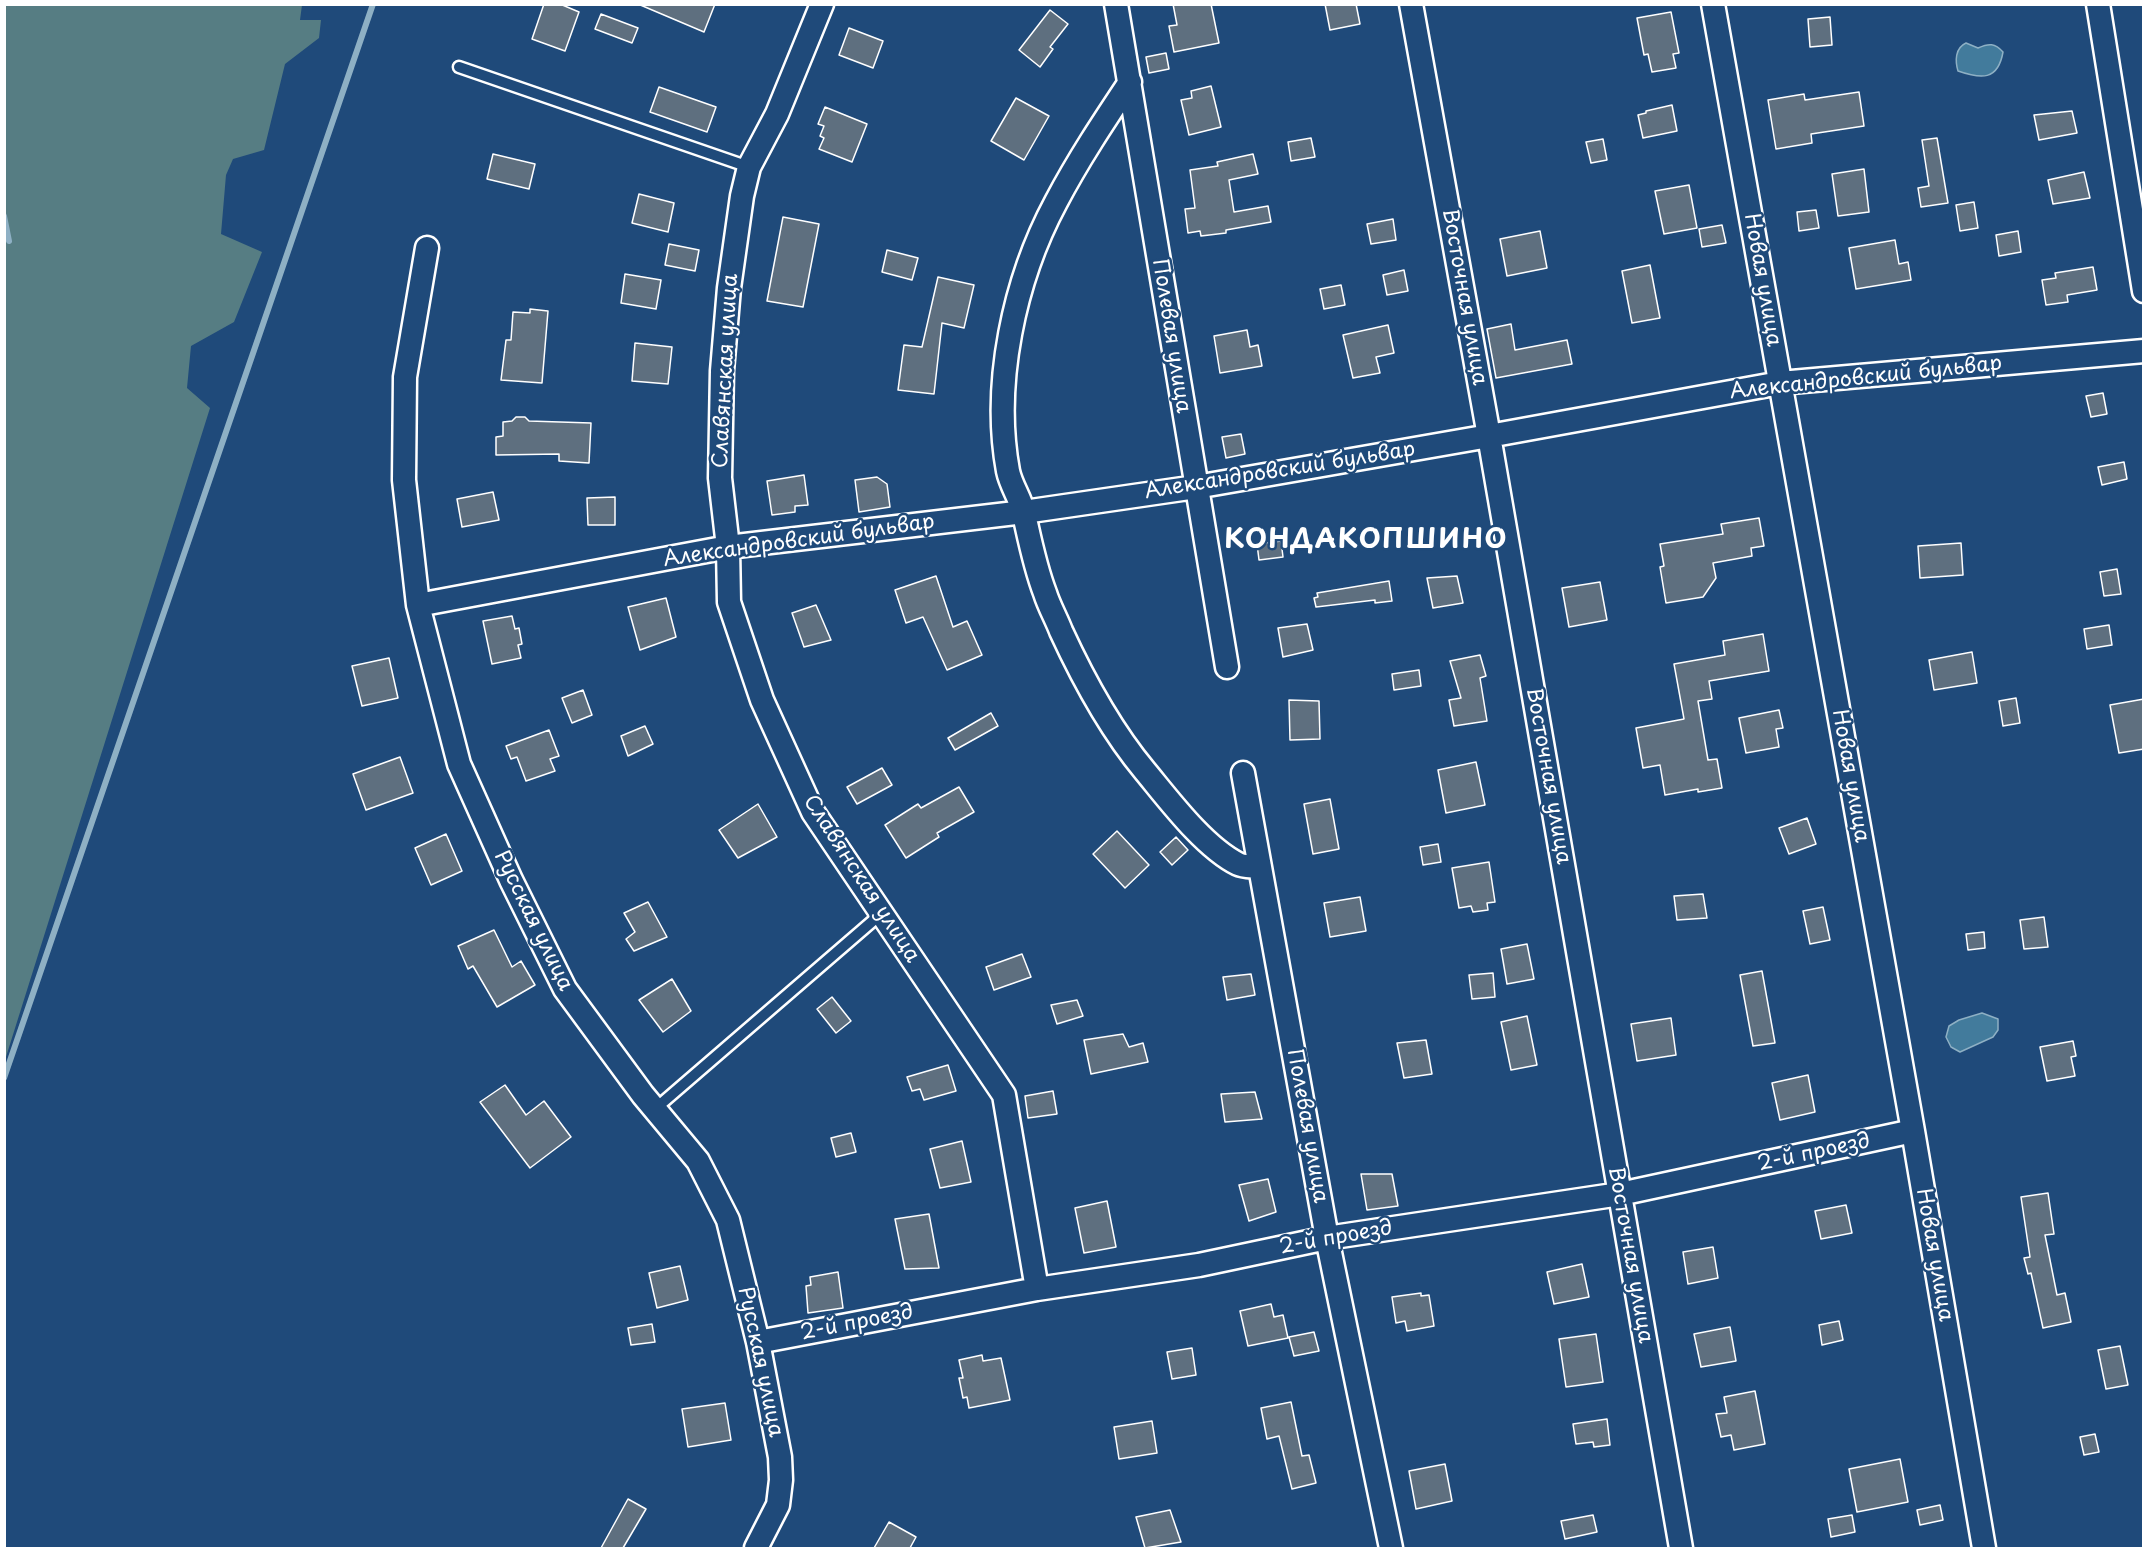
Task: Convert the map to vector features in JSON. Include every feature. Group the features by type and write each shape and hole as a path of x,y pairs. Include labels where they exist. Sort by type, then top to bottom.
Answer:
{"street":[{"name":"Славянская улица","path":"822,4 777,114 749,167 742,196 729,288 722,371 720,478 728,548 729,602 762,700 813,812 1004,1095 1037,1289"},
{"name":"Полевая улица","path":"1116,4 1227,668"},
{"name":"Восточная улица","path":"1411,4 1489,436 1681,1548"},
{"name":"Новая улица","path":"1713,4 1913,1131 1984,1548"},
{"path":"2098,4 2143,284"},
{"path":"1130,82 1102,122 1055,203 1036,246 1016,306 1006,367 1003,412 1008,473 1024,512 1029,542 1045,595 1098,704 1126,748 1187,820 1216,848 1239,865 1260,867"},
{"name":"Русская улица","path":"427,248 405,377 404,480 418,604 459,764 511,880 565,989 655,1109 698,1161 728,1220 758,1342 780,1457 781,1480 778,1504 756,1548"},
{"name":"Александровский бульвар","path":"418,604 728,548 1024,512 1196,487 1780,383 2144,351"},
{"name":"Полевая улица","path":"1243,773 1327,1238 1391,1548"},
{"name":"2-й проезд","path":"758,1342 1037,1289 1199,1265 1327,1238 1620,1194 1913,1131"}],"lane":[{"path":"459,67 749,167"},
{"path":"655,1109 882,913"}],"green space":[{"path":"5,4 302,5 300,20 321,20 319,38 285,64 264,150 233,159 226,175 221,234 262,252 234,322 191,346 187,388 210,408 5,1060"}],"water":[{"path":"1966,43 1978,48 1992,45 2003,52 2001,61 1993,73 1981,76 1958,71 1957,55 1962,45"},
{"path":"1982,1013 1998,1019 1998,1030 1993,1037 1960,1052 1951,1047 1946,1037 1949,1026 1959,1020"}],"building":[{"path":"544,4 560,4 579,12 565,51 532,39"},
{"path":"638,4 715,4 704,32"},
{"path":"1173,4 1211,4 1219,43 1174,52 1169,26 1177,25"},
{"path":"1325,4 1356,4 1360,24 1330,30"},
{"path":"1050,10 1068,24 1050,47 1053,49 1040,67 1019,50"},
{"path":"1671,12 1679,53 1673,54 1676,68 1652,72 1648,54 1644,55 1637,18"},
{"path":"601,14 638,28 632,43 595,29"},
{"path":"1830,17 1832,45 1810,47 1808,19"},
{"path":"849,28 883,41 873,68 839,55"},
{"path":"1166,53 1169,69 1149,73 1146,57"},
{"path":"1211,86 1221,127 1189,135 1181,100 1192,98 1191,91"},
{"path":"659,87 716,107 707,132 650,112"},
{"path":"1859,92 1864,126 1811,134 1812,143 1776,149 1768,100 1804,94 1805,100"},
{"path":"1016,98 1049,116 1024,160 991,141"},
{"path":"1672,105 1677,131 1643,138 1638,115"},
{"path":"825,107 867,124 852,162 819,149 824,138 820,136 824,126 818,124"},
{"path":"2072,111 2077,133 2039,140 2034,115"},
{"path":"1311,138 1315,157 1291,161 1288,142"},
{"path":"1937,138 1948,203 1921,207 1918,188 1929,186 1922,140"},
{"path":"1603,139 1607,160 1591,163 1586,142"},
{"path":"493,154 535,164 529,189 487,179"},
{"path":"1253,154 1258,174 1229,180 1234,212 1268,206 1271,222 1226,230 1226,233 1201,236 1200,231 1188,233 1185,209 1195,208 1190,170 1218,166 1217,162"},
{"path":"1864,169 1869,212 1838,216 1832,174"},
{"path":"2084,172 2090,198 2053,204 2048,180"},
{"path":"1689,185 1697,228 1664,234 1655,191"},
{"path":"639,194 674,203 668,232 632,223"},
{"path":"1974,202 1978,228 1960,231 1956,205"},
{"path":"1816,210 1819,228 1799,231 1797,212"},
{"path":"783,217 819,224 803,307 767,301"},
{"path":"1393,219 1396,240 1371,244 1367,224"},
{"path":"1722,225 1726,243 1702,247 1699,229"},
{"path":"1540,231 1547,268 1507,276 1500,239"},
{"path":"2018,231 2021,252 1999,256 1996,235"},
{"path":"1895,240 1899,264 1908,262 1911,280 1856,289 1849,248"},
{"path":"669,244 699,250 695,271 665,265"},
{"path":"887,250 918,258 912,280 882,272"},
{"path":"1650,265 1660,318 1632,323 1622,271"},
{"path":"2093,267 2097,290 2067,295 2068,302 2046,305 2042,280 2056,278 2055,273"},
{"path":"1404,270 1408,291 1387,295 1383,275"},
{"path":"625,274 661,280 656,309 621,303"},
{"path":"938,277 974,285 964,328 942,323 934,394 898,390 904,345 922,347"},
{"path":"1341,285 1345,305 1324,309 1320,289"},
{"path":"530,309 548,311 542,383 501,380 506,340 511,340 513,312 530,313"},
{"path":"1511,324 1515,350 1567,340 1572,364 1496,378 1487,329"},
{"path":"1388,325 1394,353 1376,357 1380,373 1353,378 1343,335"},
{"path":"1247,330 1250,347 1258,345 1262,366 1220,373 1214,336"},
{"path":"635,343 672,347 668,384 632,381"},
{"path":"2103,393 2107,414 2091,417 2086,396"},
{"path":"516,417 525,417 529,421 591,423 589,463 559,461 559,454 496,455 496,437 503,436 503,422 512,421"},
{"path":"1241,434 1245,454 1226,458 1222,437"},
{"path":"2124,462 2127,479 2102,485 2098,467"},
{"path":"804,475 808,505 795,506 795,512 772,515 767,481"},
{"path":"877,477 887,484 890,507 859,512 855,480"},
{"path":"493,492 499,520 462,527 457,499"},
{"path":"615,497 615,525 588,525 587,498"},
{"path":"1759,518 1764,546 1751,548 1752,556 1713,563 1716,578 1703,597 1666,603 1660,567 1664,566 1660,544 1723,534 1721,524"},
{"path":"1281,541 1283,557 1259,560 1257,544"},
{"path":"1961,543 1963,575 1920,578 1918,546"},
{"path":"2117,569 2121,594 2104,596 2100,572"},
{"path":"936,576 953,627 967,621 982,655 947,670 923,617 906,623 895,590"},
{"path":"1457,576 1463,603 1433,608 1427,578"},
{"path":"1389,581 1392,601 1375,603 1375,600 1316,607 1314,598 1318,597 1317,593"},
{"path":"1600,582 1607,620 1569,627 1562,588"},
{"path":"666,598 676,637 640,650 628,607"},
{"path":"816,605 831,640 804,647 792,613"},
{"path":"512,616 515,629 519,628 522,644 518,645 521,658 492,664 483,621"},
{"path":"1307,624 1313,650 1283,657 1278,628"},
{"path":"2109,625 2112,645 2087,649 2084,629"},
{"path":"1763,634 1769,671 1709,681 1712,699 1698,701 1708,760 1717,759 1722,788 1698,792 1698,789 1665,795 1660,765 1643,768 1636,728 1684,719 1674,664 1725,655 1723,641"},
{"path":"1972,652 1977,683 1934,690 1929,660"},
{"path":"1480,655 1486,676 1480,678 1487,721 1454,726 1449,700 1461,698 1450,661"},
{"path":"389,658 398,698 362,706 352,666"},
{"path":"1419,670 1421,686 1394,690 1392,674"},
{"path":"583,690 592,715 572,723 562,698"},
{"path":"2016,698 2020,723 2003,726 1999,701"},
{"path":"2144,699 2144,749 2119,753 2110,705"},
{"path":"1289,700 1319,701 1320,739 1290,740"},
{"path":"1779,710 1783,728 1776,729 1779,747 1746,753 1739,718"},
{"path":"991,713 998,726 955,750 948,738"},
{"path":"645,726 653,744 628,756 621,736"},
{"path":"549,730 559,756 550,759 555,771 526,781 517,757 511,759 506,746"},
{"path":"400,757 413,793 366,810 353,774"},
{"path":"1476,762 1485,805 1446,813 1438,770"},
{"path":"882,768 892,785 857,804 847,787"},
{"path":"959,787 974,812 937,833 939,837 906,858 885,825 918,804 921,808"},
{"path":"1330,799 1339,849 1313,854 1304,804"},
{"path":"758,804 777,837 738,858 719,830"},
{"path":"1807,818 1816,844 1789,854 1779,828"},
{"path":"1117,831 1149,865 1125,888 1093,854"},
{"path":"446,834 462,871 431,885 415,848"},
{"path":"1176,837 1188,850 1172,865 1160,852"},
{"path":"1438,844 1441,862 1423,865 1420,847"},
{"path":"1489,862 1495,902 1487,903 1488,910 1473,912 1471,906 1459,908 1452,868"},
{"path":"1703,894 1707,918 1677,920 1674,896"},
{"path":"1360,897 1366,931 1330,937 1324,903"},
{"path":"648,902 667,937 634,951 626,939 635,932 624,913"},
{"path":"1823,907 1830,940 1810,944 1803,911"},
{"path":"2044,917 2048,947 2024,949 2020,920"},
{"path":"494,930 512,967 521,961 535,985 497,1007 473,966 468,969 458,946"},
{"path":"1984,932 1985,948 1968,950 1966,934"},
{"path":"1527,944 1534,979 1507,984 1501,949"},
{"path":"1022,954 1031,977 994,990 986,967"},
{"path":"1762,971 1775,1043 1753,1046 1740,975"},
{"path":"1493,973 1495,997 1472,999 1469,975"},
{"path":"1251,974 1255,995 1227,1000 1223,977"},
{"path":"672,979 691,1011 663,1032 639,1000"},
{"path":"832,997 851,1021 836,1033 817,1009"},
{"path":"1077,1000 1083,1016 1057,1024 1051,1005"},
{"path":"1527,1016 1537,1065 1511,1070 1501,1022"},
{"path":"1671,1018 1676,1055 1637,1061 1631,1024"},
{"path":"1123,1034 1129,1047 1143,1043 1148,1062 1091,1074 1084,1040"},
{"path":"1426,1040 1432,1074 1404,1078 1397,1043"},
{"path":"2073,1041 2076,1056 2071,1057 2075,1076 2047,1081 2040,1047"},
{"path":"948,1065 956,1091 924,1100 920,1089 912,1091 907,1077"},
{"path":"1808,1075 1815,1112 1780,1120 1772,1083"},
{"path":"505,1085 526,1115 544,1101 571,1137 530,1168 480,1102"},
{"path":"1053,1091 1057,1114 1028,1118 1025,1096"},
{"path":"1255,1092 1262,1119 1225,1122 1221,1094"},
{"path":"851,1133 856,1152 836,1157 831,1138"},
{"path":"962,1141 971,1182 940,1188 930,1149"},
{"path":"1361,1174 1392,1174 1398,1206 1367,1210"},
{"path":"1268,1179 1276,1212 1249,1221 1239,1185"},
{"path":"2048,1193 2054,1234 2045,1235 2057,1295 2065,1293 2071,1322 2043,1328 2031,1273 2028,1274 2024,1258 2030,1257 2021,1197"},
{"path":"1107,1201 1116,1247 1084,1253 1075,1208"},
{"path":"1846,1205 1852,1233 1821,1239 1815,1211"},
{"path":"929,1214 939,1268 905,1269 895,1219"},
{"path":"1713,1247 1718,1278 1688,1284 1683,1252"},
{"path":"1582,1264 1589,1297 1554,1304 1547,1272"},
{"path":"680,1266 688,1300 657,1308 649,1273"},
{"path":"838,1272 843,1308 808,1313 806,1286 811,1285 810,1277"},
{"path":"1421,1293 1421,1296 1429,1295 1434,1326 1407,1331 1405,1321 1396,1323 1392,1297"},
{"path":"1271,1304 1274,1317 1283,1315 1288,1338 1248,1346 1240,1311"},
{"path":"1839,1321 1843,1340 1822,1345 1819,1325"},
{"path":"652,1324 655,1342 631,1345 628,1328"},
{"path":"1730,1327 1736,1361 1701,1367 1694,1334"},
{"path":"1314,1332 1319,1351 1294,1356 1289,1337"},
{"path":"1596,1334 1603,1382 1566,1387 1559,1339"},
{"path":"2120,1346 2128,1385 2106,1389 2098,1350"},
{"path":"1192,1348 1196,1375 1172,1379 1167,1352"},
{"path":"982,1355 983,1361 1001,1358 1010,1400 969,1408 967,1397 963,1398 959,1378 963,1378 959,1360"},
{"path":"1755,1391 1765,1444 1734,1450 1731,1435 1721,1437 1716,1414 1727,1413 1724,1397"},
{"path":"1291,1402 1302,1456 1309,1455 1316,1483 1292,1489 1279,1436 1267,1439 1261,1408"},
{"path":"725,1403 731,1440 688,1447 682,1409"},
{"path":"1607,1419 1610,1445 1594,1447 1593,1442 1576,1444 1573,1424"},
{"path":"1152,1421 1157,1453 1119,1459 1114,1427"},
{"path":"2095,1434 2099,1452 2084,1455 2080,1437"},
{"path":"1900,1459 1908,1502 1857,1512 1849,1469"},
{"path":"1445,1464 1452,1501 1416,1509 1409,1471"},
{"path":"628,1499 646,1509 623,1548 601,1548"},
{"path":"1940,1505 1943,1520 1920,1525 1917,1510"},
{"path":"1170,1510 1181,1542 1145,1548 1136,1517"},
{"path":"1593,1515 1597,1532 1565,1539 1561,1521"},
{"path":"1852,1515 1855,1532 1831,1537 1828,1519"},
{"path":"889,1522 916,1537 910,1548 874,1548"}],"waterway":[{"path":"4,1078 373,4"},
{"path":"4,216 9,241"}],"district":[{"name":"КОНДАКОПШИНО","path":"1366,541"}]}
